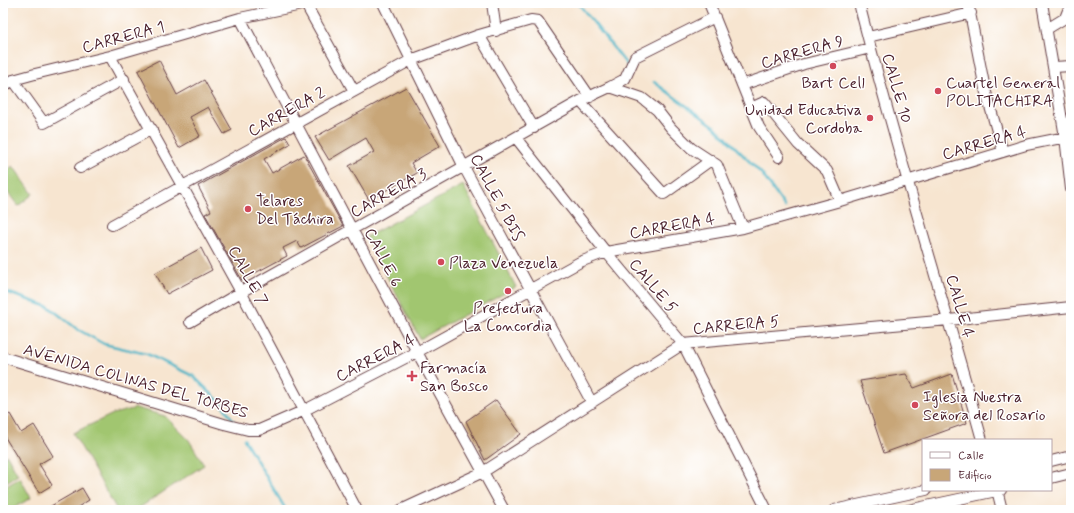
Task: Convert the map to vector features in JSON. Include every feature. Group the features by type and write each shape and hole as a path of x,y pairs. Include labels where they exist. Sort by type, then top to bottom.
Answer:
{"street":[{"path":"307,3 354,91"},
{"name":"CARRERA 1","path":"13,80 110,56 240,18 307,3"},
{"name":"CALLE 5 BIS","path":"383,3 464,167 592,403"},
{"path":"492,3 496,31"},
{"path":"709,3 716,17 759,127 779,157"},
{"name":"CALLE 10","path":"859,3 908,180"},
{"path":"1042,3 1068,137 1071,189"},
{"path":"1047,29 1068,18 1071,3"},
{"path":"868,37 970,8 985,89 1003,152"},
{"name":"CARRERA 3","path":"190,322 580,101 625,79 635,57 716,17"},
{"name":"CALLE 6","path":"240,18 417,352 504,510"},
{"name":"CARRERA 2","path":"112,225 296,122 411,60 479,35 530,20 538,20 590,97"},
{"path":"479,35 534,128"},
{"name":"CARRERA 9","path":"742,85 804,64 871,48"},
{"name":"CALLE 7","path":"110,56 152,129 241,292 357,510"},
{"path":"1054,67 1071,66"},
{"path":"3,87 13,80 44,123 49,122 124,79"},
{"path":"610,87 642,98 657,110 671,128 691,148 717,165 743,228"},
{"path":"580,101 664,194 711,160"},
{"path":"751,108 764,102 798,144 827,171 840,201"},
{"path":"80,168 152,129"},
{"name":"CARRERA 4","path":"305,410 417,352 580,262 606,252 743,228 840,201 1003,152 1068,137"},
{"name":"CALLE 5","path":"516,138 606,252 683,344 767,510"},
{"name":"CALLE 4","path":"908,180 982,439"},
{"name":"CARRERA 5","path":"401,510 483,472 683,344 949,320 1071,307"},
{"name":"AVENIDA COLINAS DEL TORBES","path":"3,357 248,430 259,430 305,410"},
{"path":"1052,461 1071,456"},
{"path":"1052,478 1071,473"},
{"path":"834,510 922,491"},
{"path":"908,510 994,491"},
{"path":"998,491 1002,510"}],"green space":[{"path":"13,166 33,194 18,206 3,186 3,173"},
{"name":"Plaza Venezuela","path":"463,185 516,287 420,339 366,237"},
{"path":"136,408 165,416 189,440 204,465 136,510 117,510 73,433 113,414"},
{"path":"7,455 18,475 3,484 3,457"},
{"path":"20,478 31,498 10,510 3,510 3,488"}],"building":[{"path":"159,60 177,95 204,80 232,130 224,134 208,107 190,117 200,136 179,148 138,71"},
{"path":"406,87 440,146 411,163 417,173 369,200 349,166 374,152 366,138 329,160 315,137"},
{"name":"Telares Del Táchira","path":"286,137 290,144 264,159 272,173 304,155 343,226 301,248 297,241 283,248 287,256 242,280 205,214 211,211 198,186"},
{"path":"201,248 212,270 167,294 155,273"},
{"name":"Iglesia Nuestra Señora del Rosario","path":"906,374 914,388 952,374 967,423 884,453 860,381"},
{"path":"496,400 521,434 485,460 466,421"},
{"path":"10,414 21,433 34,425 53,456 39,464 52,485 39,493 3,434 3,418"},
{"path":"82,488 89,500 73,510 44,510"}],"waterway":[{"path":"578,3 627,65"},
{"path":"654,82 714,126 762,174 785,207"},
{"path":"3,291 49,307 77,329 104,344 147,354 193,376 222,404 233,420"},
{"path":"244,439 286,510"}],"place":[{"name":"Bart Cell","path":"833,66"},
{"name":"Cuartel General POLITACHIRA","path":"938,91"},
{"name":"Unidad Educativa Cordoba","path":"870,118"},
{"name":"Telares Del Táchira","path":"248,209"},
{"name":"Plaza Venezuela","path":"441,262"},
{"name":"Prefectura La Concordia","path":"508,291"},
{"name":"Farmacía San Bosco","path":"412,376"},
{"name":"Iglesia Nuestra Señora del Rosario","path":"915,405"}]}
